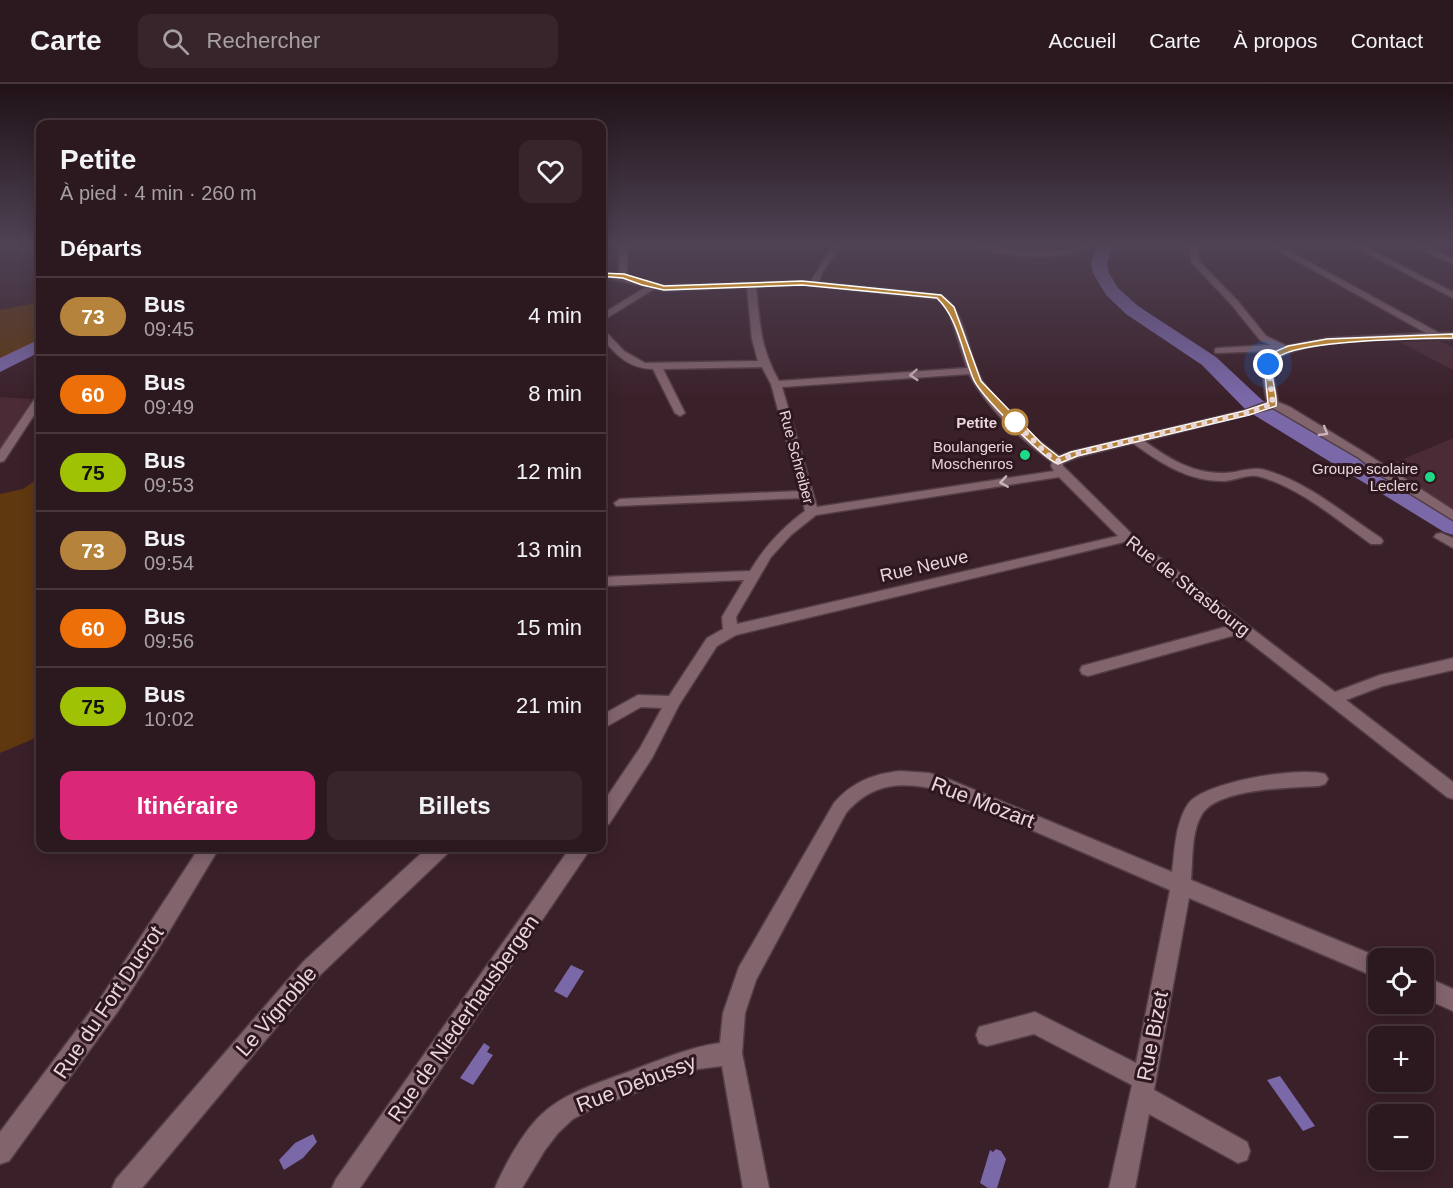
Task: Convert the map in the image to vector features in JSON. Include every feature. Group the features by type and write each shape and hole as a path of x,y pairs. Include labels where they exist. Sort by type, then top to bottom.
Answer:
{"street":[{"path":"606,315 636,297"},
{"name":"Rue Schreiber","path":"731,631 729,616 766,555 786,531 812,512 776,384 765,364 757,339 752,297"},
{"name":"Rue de Strasbourg","path":"936,297 943,299 950,307 973,371 985,390 1125,538 1453,792"},
{"path":"1229,297 1263,338 1285,349"},
{"path":"1366,297 1453,344"},
{"path":"1218,351 1266,347 1285,349 1327,342 1453,336"},
{"path":"606,338 636,364 657,366 765,364"},
{"path":"1265,407 1268,364 1274,355 1285,349"},
{"path":"657,366 680,413"},
{"path":"776,384 973,371"},
{"path":"0,459 36,405"},
{"path":"812,512 1060,467 1074,454 1265,407 1286,409 1363,456 1453,516"},
{"path":"1135,440 1173,467 1187,473 1226,477 1259,472 1295,486 1376,541"},
{"path":"620,503 807,494"},
{"name":"Rue Neuve","path":"731,631 1125,538"},
{"path":"606,581 754,575"},
{"path":"735,608 759,625"},
{"path":"1088,670 1241,628"},
{"path":"606,812 646,753 673,702 712,642 731,631"},
{"path":"1332,699 1389,678 1453,664"},
{"path":"606,721 638,701 673,702"},
{"name":"Rue Mozart","path":"756,1188 731,1053 734,1013 747,975 840,808 846,799 870,784 907,777 942,784 1368,964"},
{"name":"Rue Bizet","path":"1122,1188 1181,884 1189,822 1194,810 1200,803 1211,797 1256,784 1319,779"},
{"name":"Rue du Fort Ducrot","path":"0,1152 76,1052 176,903 207,852"},
{"name":"Le Vignoble","path":"125,1188 312,968 436,852"},
{"name":"Rue de Niederhausbergen","path":"345,1188 578,852"},
{"path":"1434,991 1453,1000"},
{"path":"987,1035 1035,1023 1142,1087 1238,1151"},
{"name":"Rue Debussy","path":"508,1188 536,1141 549,1124 565,1111 585,1100 698,1057 731,1053"}],"shaded area":[{"path":"36,303 36,347 0,367 0,310"},
{"path":"1439,341 1453,347 1453,370 1400,342"},
{"path":"0,397 31,399 27,425 0,456"},
{"name":"Groupe scolaire Leclerc","path":"1453,438 1452,508 1421,489 1392,464"},
{"path":"36,480 36,738 0,753 0,494 23,489"},
{"path":"571,965 584,971 567,998 554,991"},
{"path":"484,1043 490,1047 487,1052 493,1055 473,1085 460,1078"},
{"path":"1280,1076 1315,1126 1303,1131 1267,1080"},
{"path":"313,1134 317,1142 303,1158 284,1170 279,1160 295,1143"},
{"path":"996,1149 1001,1151 1006,1159 997,1188 988,1188 980,1183 990,1150 993,1152"}],"waterway":[{"path":"1118,297 1132,310 1209,361 1254,405 1453,527"},
{"path":"0,366 36,347"}],"bus line":[{"name":"73","path":"937,297 946,301 950,307 978,381 1048,455 1058,461 1074,454 1246,413 1273,404 1268,364 1274,355 1290,347 1327,342 1453,336"}],"place":[{"name":"Petite","path":"1015,422"},
{"name":"Boulangerie Moschenros","path":"1025,455"},
{"name":"Groupe scolaire Leclerc","path":"1430,477"}],"route":[{"path":"1015,422 1009,416 1048,455 1058,461 1074,454 1246,413 1273,404 1268,364"}]}
